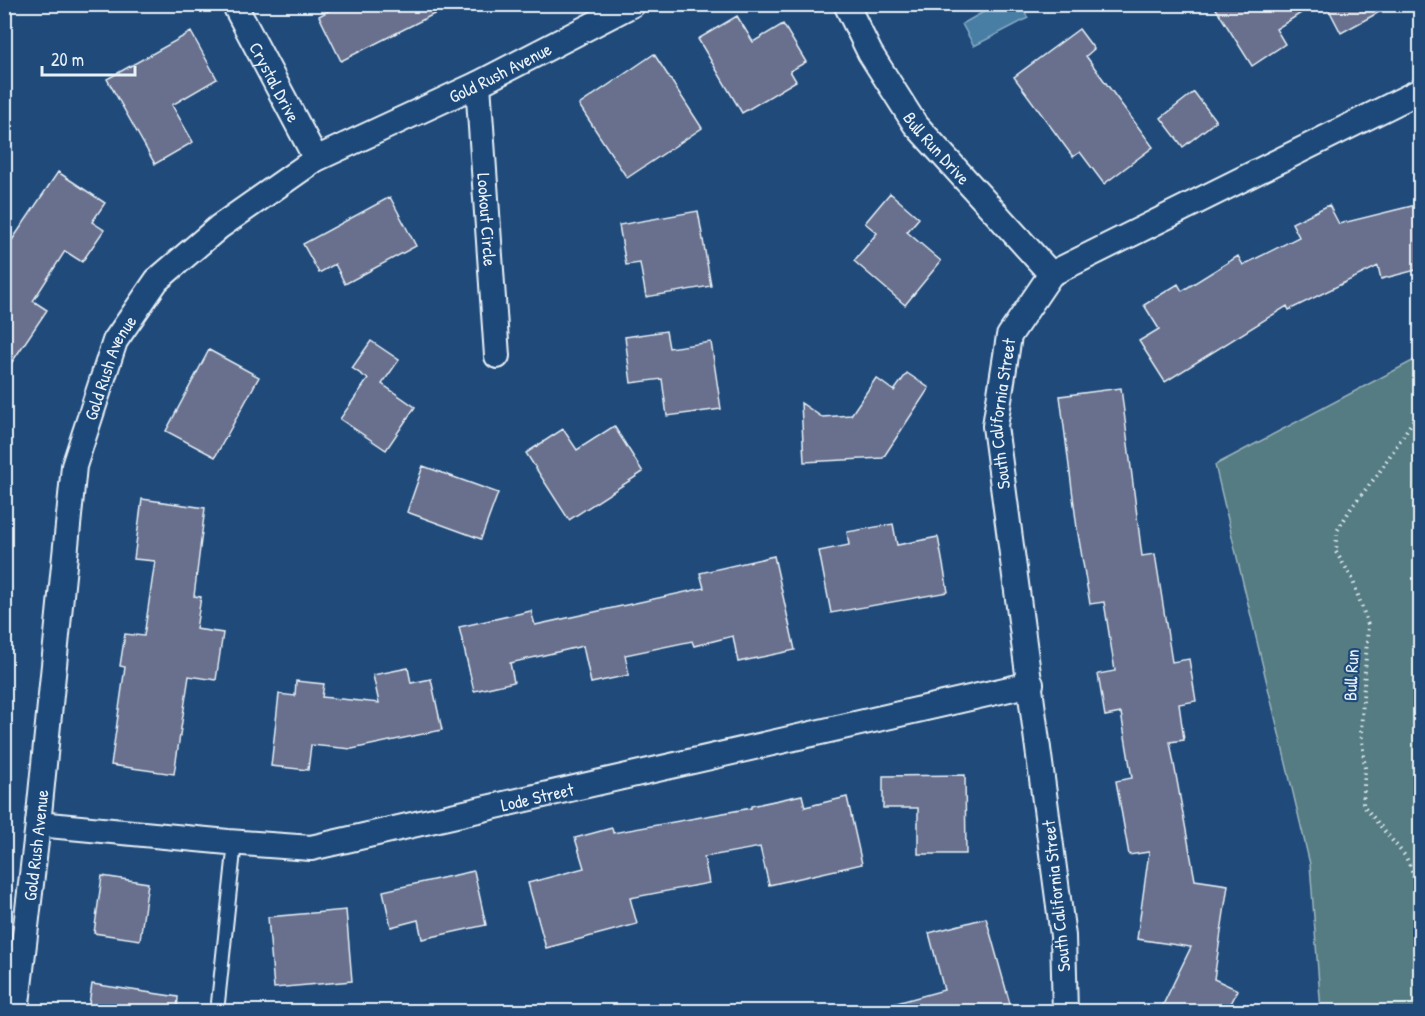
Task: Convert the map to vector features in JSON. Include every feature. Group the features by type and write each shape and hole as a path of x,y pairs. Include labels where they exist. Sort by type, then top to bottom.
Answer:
{"street":[{"name":"Crystal Drive","path":"234,4 316,159"},
{"name":"Gold Rush Avenue","path":"16,1011 38,824 74,466 115,341 157,280 219,227 316,159 478,84 633,4"},
{"name":"Bull Run Drive","path":"846,4 870,53 915,124 1051,274"},
{"name":"Lookout Circle","path":"478,84 497,356"},
{"name":"South California Street","path":"1065,1011 1063,936 995,426 1009,336 1051,274 1420,91"},
{"name":"Lode Street","path":"38,824 311,848 1031,684"}],"lane":[{"path":"217,1011 235,842"}],"path":[{"name":"Bull Run","path":"1420,410 1337,531 1336,552 1352,578 1368,626 1361,731 1365,768 1363,806 1406,857 1414,875 1420,957"}],"green space":[{"path":"1420,357 1420,1011 1321,1011 1310,864 1215,465"}],"water":[{"path":"993,5 1020,5 1028,18 974,46 962,24"}],"building":[{"path":"341,4 454,4 341,61 319,16"},
{"path":"1213,4 1315,4 1276,29 1285,44 1252,66"},
{"path":"1326,4 1394,4 1341,33"},
{"path":"737,16 753,42 783,24 806,62 790,71 796,81 742,113 698,39"},
{"path":"1079,29 1094,49 1086,56 1153,147 1104,184 1080,152 1073,157 1014,77"},
{"path":"191,32 217,79 172,105 193,142 155,164 107,79"},
{"path":"654,54 702,128 627,178 579,105"},
{"path":"1194,92 1216,121 1183,147 1161,118"},
{"path":"58,172 105,203 92,222 104,230 82,262 65,251 33,301 47,310 4,374 4,252"},
{"path":"890,193 919,218 907,232 941,261 905,305 854,261 877,233 865,223"},
{"path":"390,197 416,246 345,284 335,264 319,273 303,244"},
{"path":"1420,204 1420,269 1381,279 1378,266 1289,310 1287,306 1165,382 1139,341 1159,329 1144,305 1178,284 1182,291 1238,256 1243,265 1299,237 1292,223 1329,205 1339,224"},
{"path":"698,211 711,286 646,297 640,263 626,265 619,225"},
{"path":"666,331 669,348 711,342 721,409 667,416 662,379 631,383 625,337"},
{"path":"371,341 399,360 382,384 415,407 386,450 340,419 368,379 352,368"},
{"path":"209,350 259,377 215,457 166,431"},
{"path":"907,373 929,388 883,458 804,462 801,403 822,417 851,415 876,378 894,391"},
{"path":"1121,388 1142,556 1155,554 1172,662 1189,659 1196,701 1179,704 1184,740 1170,742 1195,880 1228,885 1214,979 1238,990 1227,1011 1160,1011 1191,947 1137,939 1149,852 1129,855 1116,781 1132,778 1121,713 1105,716 1098,674 1115,671 1104,602 1090,604 1077,528 1060,396"},
{"path":"614,426 643,472 569,520 526,453 563,429 577,450"},
{"path":"423,466 498,493 481,539 407,512"},
{"path":"142,499 205,508 194,596 201,597 196,629 223,633 216,680 189,676 174,774 111,765 125,667 120,666 125,634 144,636 155,561 134,559"},
{"path":"893,524 897,545 938,537 948,592 831,613 819,551 849,545 847,532"},
{"path":"774,556 795,650 738,662 733,636 694,646 692,641 625,655 629,675 591,683 583,646 510,663 514,682 474,691 459,627 531,611 535,625 704,588 700,573"},
{"path":"408,668 411,683 431,679 442,730 352,749 311,745 308,770 271,766 279,694 295,696 296,681 324,684 322,697 379,703 373,675"},
{"path":"965,775 966,854 918,854 918,808 883,808 883,776"},
{"path":"802,795 805,807 847,797 862,864 769,885 760,847 704,857 709,883 630,898 637,924 546,948 528,883 584,868 575,838 612,828 613,833 751,808 751,806"},
{"path":"474,871 486,925 422,939 418,920 391,927 383,891"},
{"path":"102,876 148,883 140,940 94,933"},
{"path":"346,910 352,981 274,988 268,917"},
{"path":"986,918 1012,1011 894,1011 893,1004 944,990 929,933"},
{"path":"92,984 178,997 177,1011 88,1011"}]}
